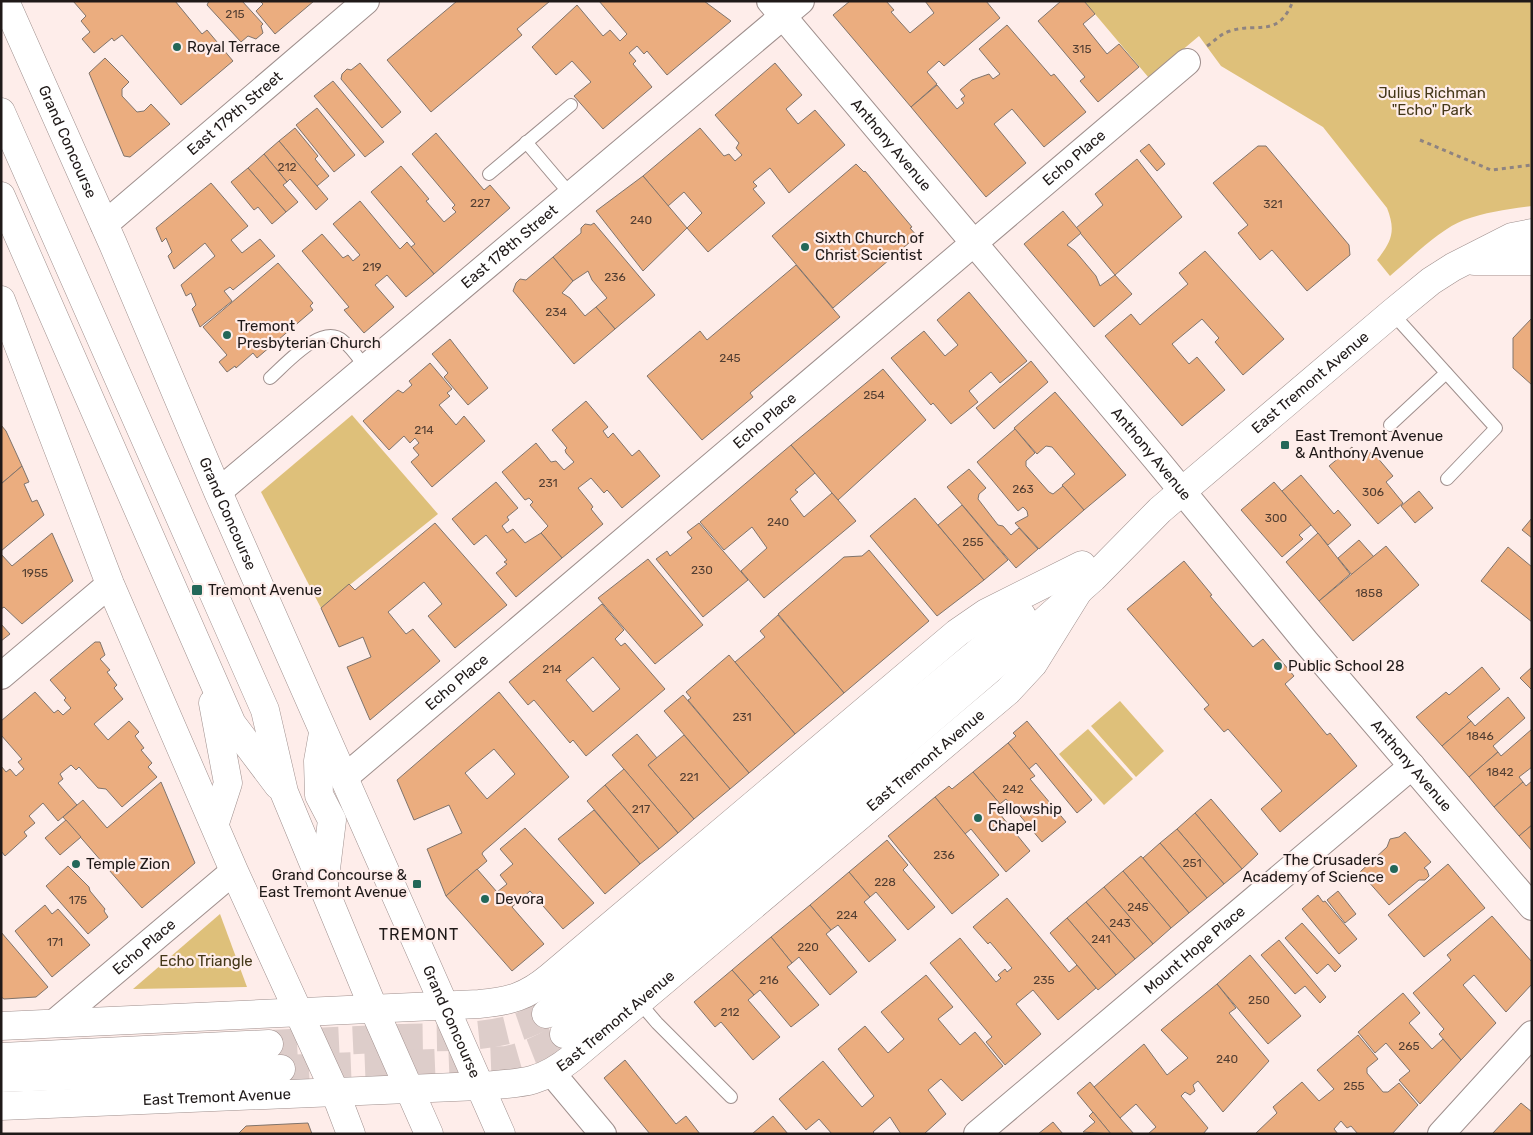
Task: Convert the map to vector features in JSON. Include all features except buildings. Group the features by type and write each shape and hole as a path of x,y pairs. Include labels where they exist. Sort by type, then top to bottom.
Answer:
{"main road":[{"name":"Grand Concourse","path":"5,2 104,224 218,492 500,1134"},
{"path":"1,112 266,710 284,792 373,1007 429,1134"},
{"path":"1,196 232,724 284,792"},
{"name":"East Tremont Avenue","path":"564,1034 813,822 1081,578 1392,313 1431,281 1512,237 1532,233"},
{"name":"East Tremont Avenue","path":"1465,262 1532,261"},
{"path":"2,306 110,584 215,822 234,871 336,1092 351,1134"},
{"name":"East Tremont Avenue","path":"1,1106 479,1086 524,1083 552,1072 640,1002 1008,691 1033,664 1081,578"},
{"name":"East Tremont Avenue","path":"1,1026 504,1002 522,996 539,986 957,633 986,613 1081,578"},
{"name":"East Tremont Avenue","path":"546,1014 795,803 1081,578"},
{"path":"206,665 228,783 215,822"},
{"path":"323,732 318,760 319,795 332,820 324,885"},
{"path":"1,1056 269,1044"},
{"name":"East Tremont Avenue","path":"1,1078 281,1069"}],"street":[{"name":"East 179th Street","path":"104,224 366,1"},
{"name":"East 178th Street","path":"218,492 571,194 785,6"},
{"name":"Anthony Avenue","path":"785,6 974,243 1532,907"},
{"name":"Echo Place","path":"344,778 1187,62"},
{"path":"1,676 110,584"},
{"name":"Mount Hope Place","path":"977,1134 1412,766"},
{"name":"Echo Place","path":"54,1023 234,871"},
{"path":"1440,1134 1532,1034"},
{"path":"552,1072 603,1134"}],"lane":[{"path":"489,174 571,105"},
{"path":"526,142 571,194"},
{"path":"1392,313 1496,428 1447,479"},
{"path":"270,378 314,340 328,335 342,340 366,368"},
{"path":"1390,425 1446,373"},
{"path":"640,1002 657,1023 731,1097"}],"path":[{"path":"1213,43 1221,34 1232,30 1263,29 1273,25 1284,18 1293,1"},
{"path":"1420,140 1491,170 1532,165"}],"green space":[{"name":"Julius Richman \"Echo\" Park","path":"1084,1 1532,1 1532,206 1489,213 1455,224 1426,245 1390,276 1377,260 1391,236 1390,216 1387,208 1323,127 1221,66 1199,36 1149,78"},
{"path":"352,415 438,514 321,608 261,492"},
{"path":"1120,701 1164,751 1136,777 1091,726"},
{"path":"1088,729 1133,779 1104,805 1059,754"},
{"name":"Echo Triangle","path":"220,914 247,987 133,989"}],"tunnel":[{"path":"269,1044 456,1037 494,1033 529,1023 546,1014"},
{"path":"281,1069 507,1060 537,1050 564,1034"}],"place":[{"name":"Royal Terrace","path":"177,47"},
{"name":"Sixth Church of Christ Scientist","path":"805,247"},
{"name":"Tremont Presbyterian Church","path":"227,335"},
{"name":"East Tremont Avenue & Anthony Avenue","path":"1285,445"},
{"name":"Tremont Avenue","path":"197,590"},
{"name":"Public School 28","path":"1278,666"},
{"name":"Fellowship Chapel","path":"978,818"},
{"name":"Temple Zion","path":"76,864"},
{"name":"The Crusaders Academy of Science","path":"1394,869"},
{"name":"Grand Concourse & East Tremont Avenue","path":"417,884"},
{"name":"Devora","path":"485,899"}],"district":[{"name":"TREMONT","path":"419,934"}]}
